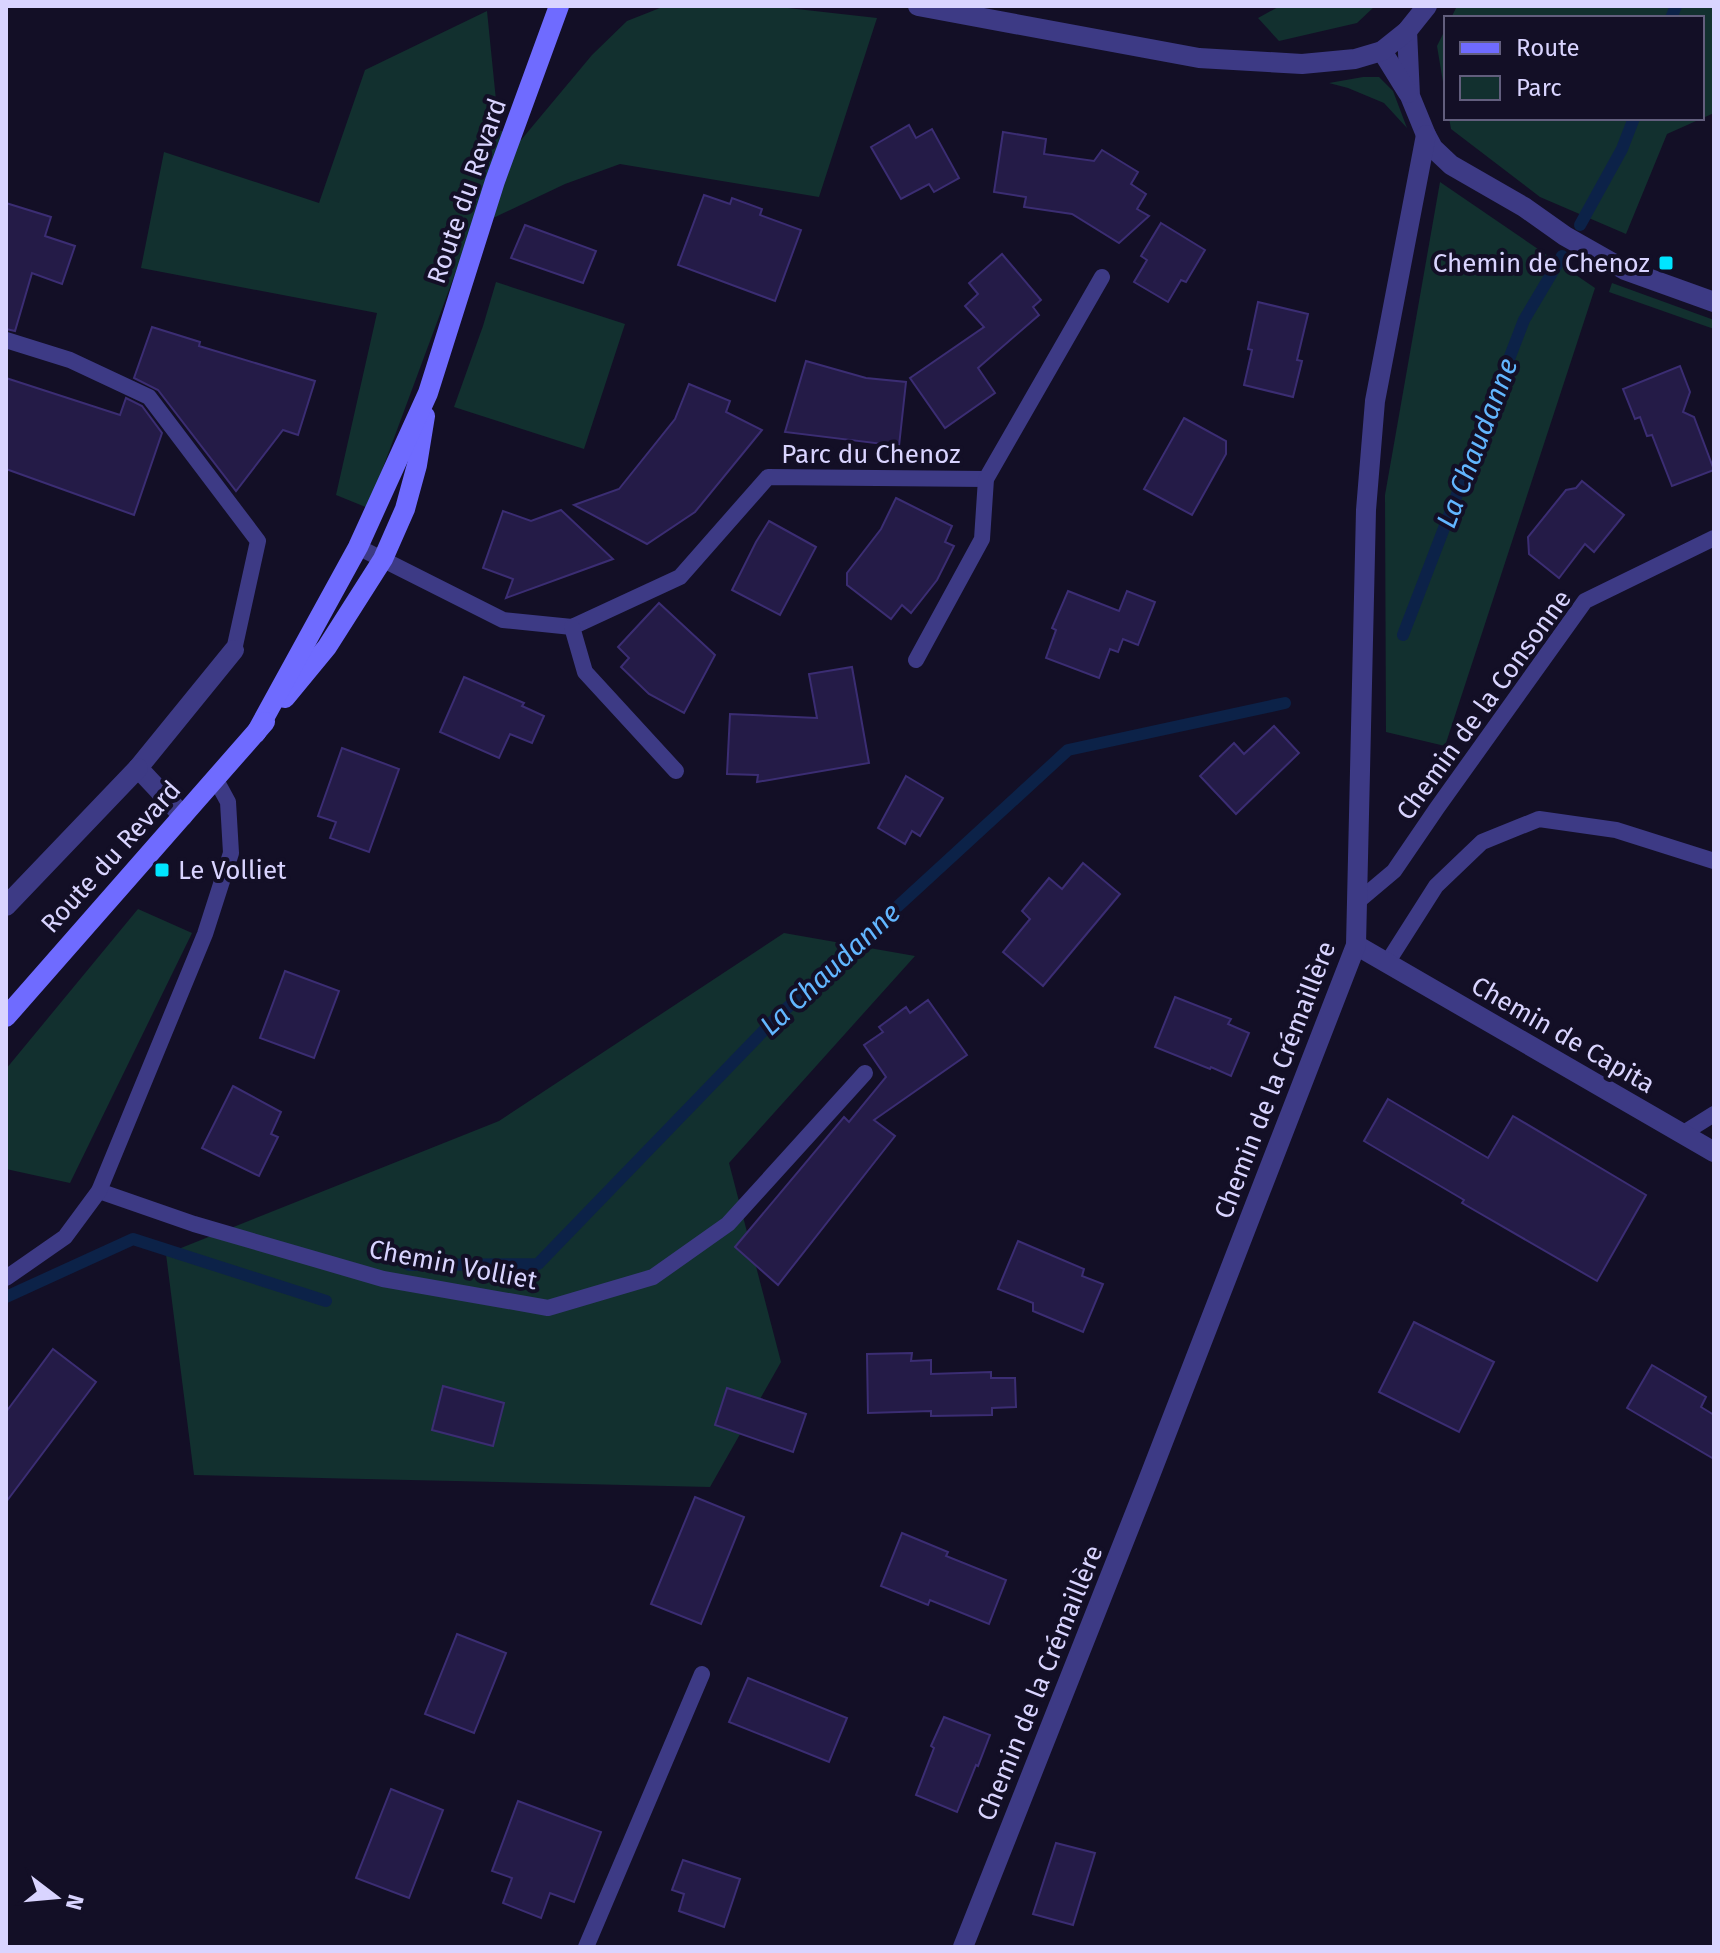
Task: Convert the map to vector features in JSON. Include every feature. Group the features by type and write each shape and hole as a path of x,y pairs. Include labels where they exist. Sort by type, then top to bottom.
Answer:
{"main road":[{"name":"Route du Revard","path":"256,733 358,547 428,393 495,181 559,6"},
{"name":"Route du Revard","path":"6,1017 256,733 327,647 383,559 405,509 417,465 428,393"}],"street":[{"path":"918,6 1199,58 1302,64 1355,59 1382,51 1407,31 1427,6"},
{"path":"1407,31 1410,96"},
{"path":"1382,51 1410,96 1430,142 1451,165 1625,270 1714,302"},
{"name":"Chemin de la Crémaillère","path":"963,1947 1356,945 1366,510 1375,401 1420,165 1430,142"},
{"path":"6,906 138,768 234,650"},
{"path":"138,768 183,816"},
{"name":"Chemin de Capita","path":"1356,945 1714,1152"}],"lane":[{"name":"Parc du Chenoz","path":"916,660 982,539 986,479 1102,277"},
{"path":"6,340 70,360 149,397 258,541 234,650"},
{"name":"Parc du Chenoz","path":"572,627 680,577 768,477 986,479"},
{"name":"Chemin de la Consonne","path":"1356,903 1394,871 1585,601 1714,538"},
{"path":"358,547 503,620 572,627 585,672 676,771"},
{"path":"6,1278 65,1237 99,1191 205,934 231,853 228,802 215,778"},
{"path":"1387,963 1436,886 1482,842 1539,819 1616,830 1714,861"},
{"name":"Chemin Volliet","path":"99,1191 194,1224 383,1279 548,1308 653,1277 728,1224 865,1073"},
{"path":"1682,1134 1714,1114"},
{"path":"586,1947 702,1674"}],"green space":[{"path":"665,6 770,6 877,18 819,197 620,164 565,184 472,228 368,508 336,495 377,313 141,268 164,152 319,203 365,70 487,11 499,130 521,140 592,55 627,21"},
{"path":"1280,6 1375,6 1357,23 1279,41 1258,18"},
{"path":"1457,6 1714,6 1714,113 1704,117 1704,16 1452,16"},
{"path":"1444,32 1444,88 1437,46"},
{"path":"1379,77 1393,91 1407,128 1384,103 1329,83"},
{"path":"1449,120 1698,120 1667,134 1626,234 1540,197 1451,129"},
{"path":"1440,182 1595,288 1445,746 1386,732 1385,495"},
{"path":"496,282 625,324 584,449 454,407"},
{"path":"1612,283 1714,320 1714,329 1609,292"},
{"path":"138,909 192,933 70,1183 6,1169 6,1069"},
{"path":"784,933 915,956 729,1163 781,1362 710,1487 194,1475 166,1254 499,1121"}],"building":[{"path":"909,125 916,138 932,129 959,178 934,192 929,184 901,199 871,147"},
{"path":"1003,132 1046,139 1044,154 1094,161 1102,150 1138,172 1131,184 1146,194 1137,209 1149,216 1119,243 1072,214 1024,207 1026,197 994,192"},
{"path":"704,195 730,204 732,198 762,209 760,215 801,230 775,301 678,265"},
{"path":"6,203 51,217 45,236 75,246 62,284 32,273 15,331 6,329"},
{"path":"1161,223 1205,250 1186,282 1181,280 1168,302 1134,282 1147,260 1141,256"},
{"path":"525,225 596,251 583,283 511,258"},
{"path":"1002,254 1041,300 1033,307 1039,315 978,368 995,393 945,428 910,378 984,327 965,306 978,294 969,283"},
{"path":"1258,302 1308,314 1297,360 1302,361 1293,397 1244,385"},
{"path":"152,327 200,342 199,346 315,381 298,435 283,430 236,491 158,390 134,378"},
{"path":"806,361 866,378 906,382 899,446 785,432"},
{"path":"1680,366 1690,392 1683,412 1694,417 1714,470 1672,486 1652,435 1647,436 1640,417 1635,419 1623,389"},
{"path":"6,378 120,415 126,398 142,406 162,433 134,515 6,469"},
{"path":"689,384 730,401 726,412 762,430 695,512 647,544 574,505 619,489 675,419"},
{"path":"1184,418 1226,441 1226,454 1192,515 1144,489"},
{"path":"1582,481 1624,515 1594,552 1585,544 1559,578 1529,554 1528,537 1566,490 1576,488"},
{"path":"896,498 952,526 945,542 954,546 937,580 911,613 902,605 891,619 847,585 847,573 881,529"},
{"path":"561,510 613,559 506,598 513,579 483,568 503,511 531,521"},
{"path":"769,521 816,547 780,615 732,590"},
{"path":"1068,591 1119,611 1127,591 1155,602 1138,645 1123,639 1118,652 1110,649 1099,678 1046,658 1056,630 1052,628"},
{"path":"659,603 715,655 684,713 649,694 621,667 629,658 618,647"},
{"path":"852,667 869,763 757,782 758,775 727,774 730,714 817,718 809,674"},
{"path":"464,677 524,703 522,706 544,716 532,743 510,734 499,758 440,732"},
{"path":"1274,726 1299,753 1236,814 1200,776 1234,743 1244,754"},
{"path":"342,748 399,769 369,852 330,838 336,822 318,816"},
{"path":"906,776 943,798 920,836 912,831 905,844 878,828"},
{"path":"1083,863 1120,894 1043,986 1003,952 1030,919 1022,911 1049,878 1062,889"},
{"path":"285,971 339,991 314,1058 260,1038"},
{"path":"1175,997 1231,1019 1228,1024 1249,1033 1231,1076 1155,1047"},
{"path":"928,1000 967,1055 874,1120 895,1136 778,1285 735,1247 844,1117 849,1122 886,1077 864,1045 883,1032 879,1027 906,1007 910,1013"},
{"path":"233,1086 281,1112 271,1134 278,1137 259,1176 202,1148"},
{"path":"1388,1099 1488,1158 1513,1116 1646,1195 1597,1281 1462,1203 1464,1200 1364,1141"},
{"path":"1018,1241 1084,1269 1082,1276 1103,1284 1083,1332 1033,1311 1033,1303 998,1289"},
{"path":"1414,1322 1494,1362 1459,1432 1379,1392"},
{"path":"53,1349 96,1382 6,1502 6,1412"},
{"path":"912,1353 911,1361 931,1360 931,1374 991,1372 991,1378 1015,1378 1016,1407 992,1408 992,1415 931,1416 931,1411 868,1413 867,1354"},
{"path":"1652,1365 1706,1397 1701,1407 1714,1415 1714,1459 1627,1408"},
{"path":"443,1386 504,1403 493,1446 432,1430"},
{"path":"727,1388 806,1414 793,1452 715,1425"},
{"path":"695,1497 744,1517 701,1624 651,1604"},
{"path":"902,1533 948,1552 946,1556 1006,1580 989,1624 930,1600 928,1605 881,1586"},
{"path":"457,1634 506,1653 474,1733 425,1714"},
{"path":"748,1678 847,1718 829,1762 729,1722"},
{"path":"944,1717 990,1735 957,1812 916,1795 934,1748 931,1746"},
{"path":"391,1789 443,1810 409,1898 356,1878"},
{"path":"518,1801 601,1832 574,1902 550,1893 541,1918 503,1903 512,1878 492,1871"},
{"path":"1056,1843 1095,1853 1073,1925 1033,1914"},
{"path":"683,1860 740,1879 724,1927 679,1911 684,1894 672,1890"}],"waterway":[{"name":"La Chaudanne","path":"1672,16 1676,6"},
{"name":"La Chaudanne","path":"1580,225 1622,149 1633,120"},
{"name":"La Chaudanne","path":"1403,635 1524,320 1562,256"},
{"name":"La Chaudanne","path":"409,1265 538,1264 774,1020 1068,750 1285,703"},
{"path":"6,1297 133,1239 326,1301"}],"place":[{"name":"Chemin de Chenoz","path":"1666,263"},
{"name":"Le Volliet","path":"162,870"}]}
